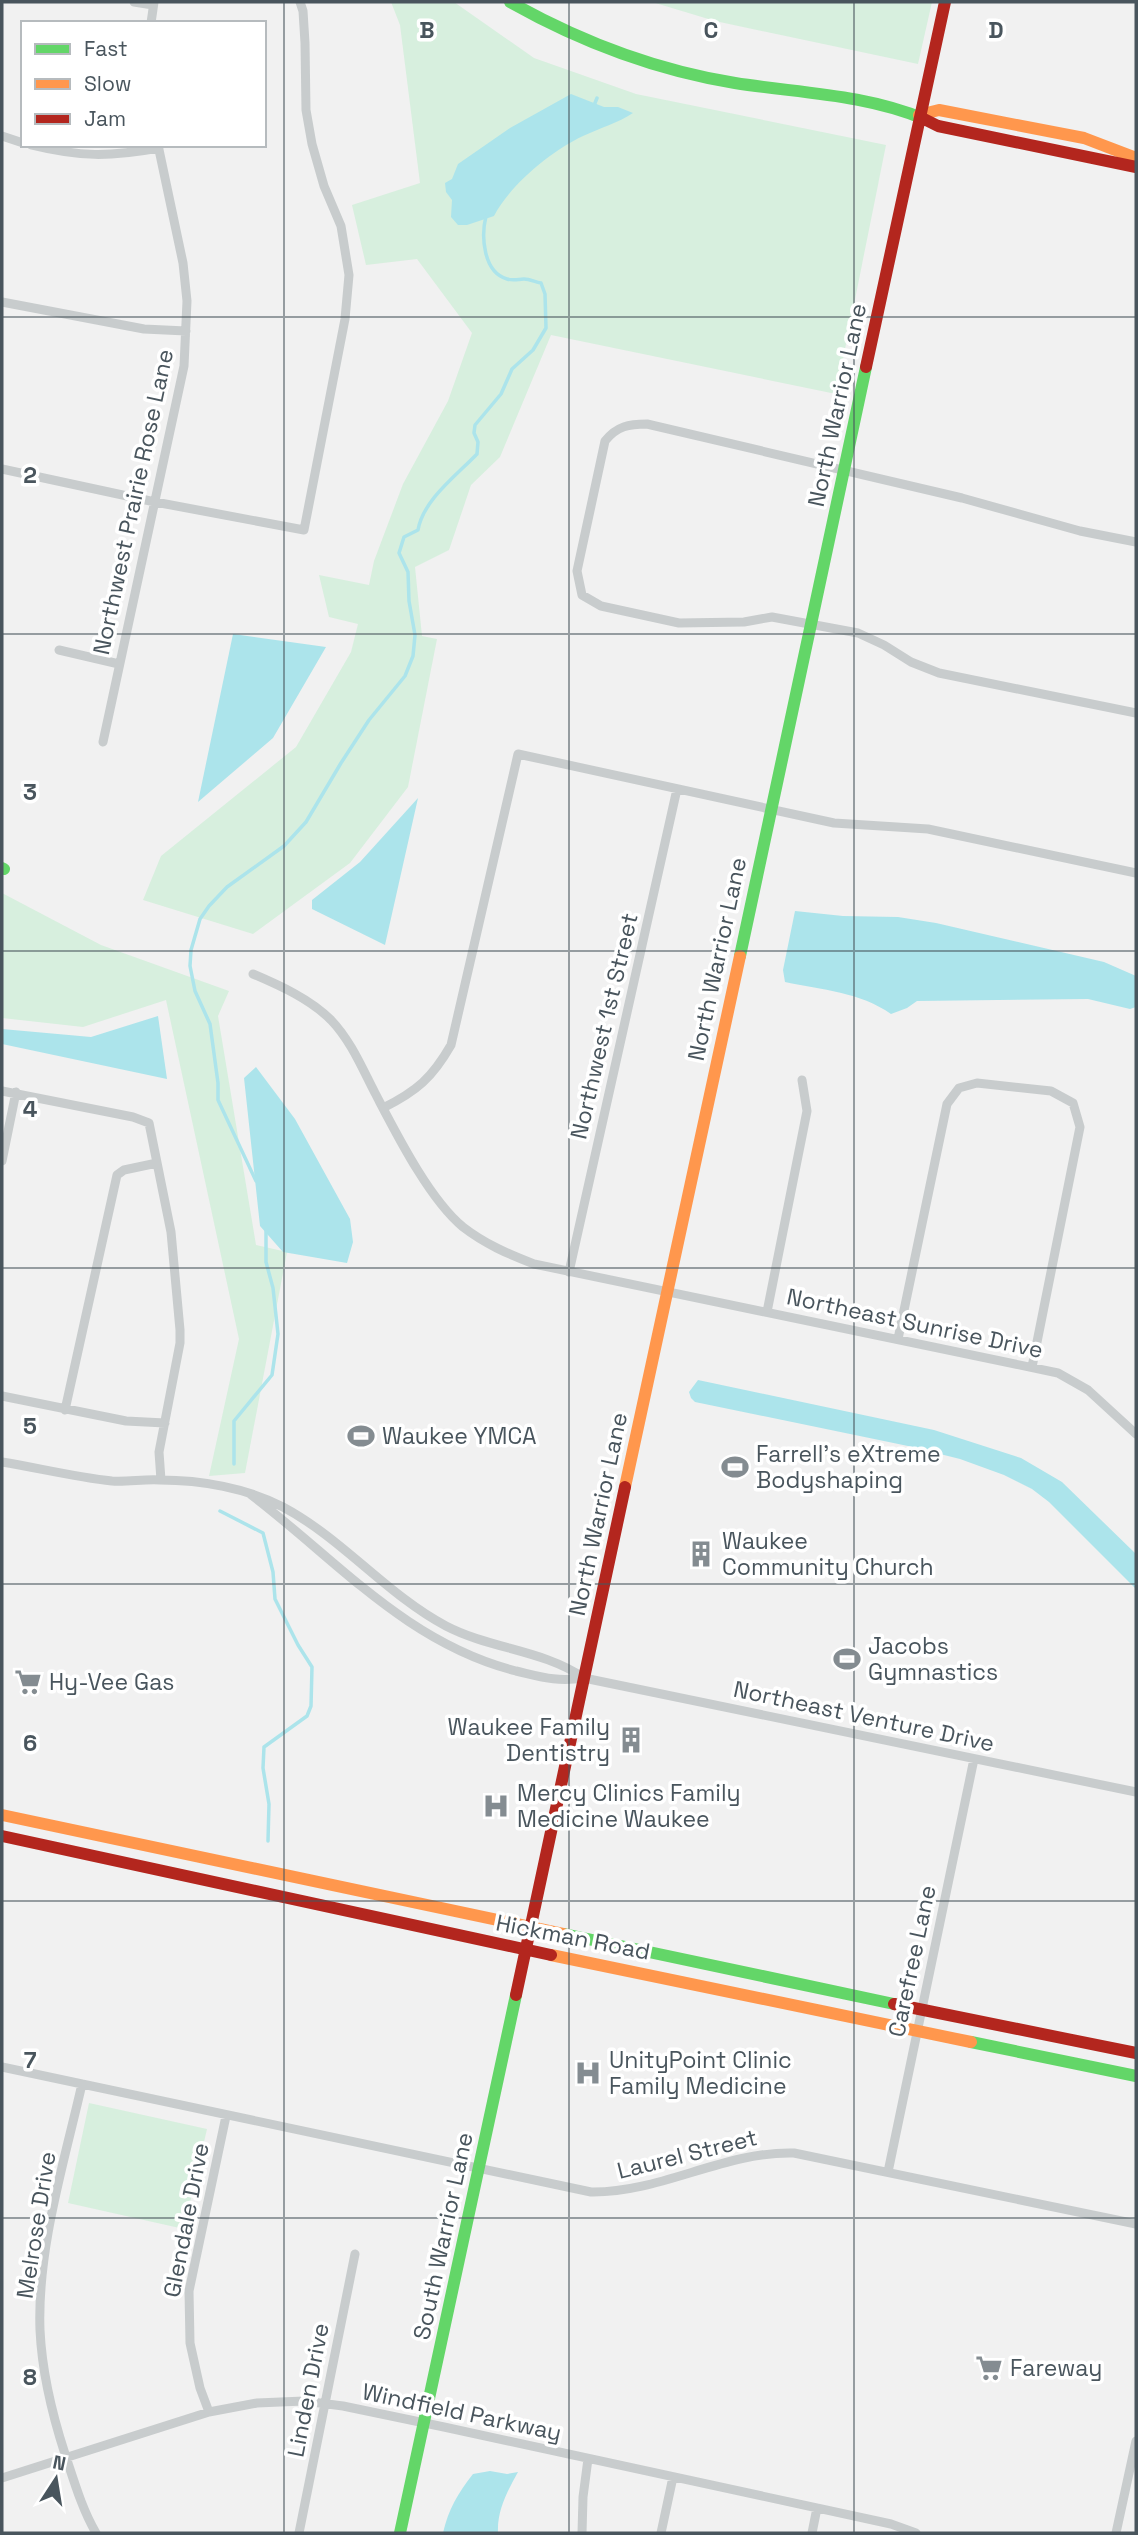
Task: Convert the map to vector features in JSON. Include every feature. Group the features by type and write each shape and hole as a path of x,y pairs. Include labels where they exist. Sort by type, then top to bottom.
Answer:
{"main road":[{"path":"510,2 546,23 590,43 659,67 733,83 809,92 919,115 938,126 1136,167"},
{"name":"North Warrior Lane","path":"531,1926 945,2"},
{"path":"919,115 941,110 1084,138 1136,158"},
{"name":"Hickman Road","path":"2,1815 1136,2053"},
{"name":"Hickman Road","path":"2,1836 445,1933 1136,2076"},
{"name":"South Warrior Lane","path":"400,2533 531,1926"}],"street":[{"path":"134,2 154,4"},
{"path":"2,469 304,530 345,319 349,275 341,226 324,186 310,133 306,110 305,43 300,2"},
{"path":"2,136 21,142"},
{"path":"42,147 94,156 126,154 158,147"},
{"name":"Northwest Prairie Rose Lane","path":"103,742 181,386 187,301 183,262 158,147"},
{"path":"2,302 144,329 186,331"},
{"path":"1136,542 1080,531 962,498 647,424 629,424 613,431 605,441 577,571 582,595 601,606 679,623 744,622 772,617 858,633 911,662 939,673 1136,713"},
{"path":"58,650 119,664"},
{"path":"383,1108 408,1095 436,1071 451,1045 518,754 834,823 928,829 1136,873"},
{"name":"Northwest 1st Street","path":"569,1272 677,789"},
{"name":"Northeast Sunrise Drive","path":"253,974 282,986 318,1009 331,1021 353,1049 383,1108 431,1190 461,1225 499,1251 534,1264 569,1272 1058,1373 1096,1397 1136,1432"},
{"path":"767,1312 807,1111 802,1080"},
{"path":"898,1339 947,1104 959,1088 977,1083 1051,1091 1073,1103 1080,1127 1032,1367"},
{"path":"2,1091 149,1123 171,1231 180,1330 180,1343 159,1452 161,1480"},
{"path":"2,1161 16,1092"},
{"path":"65,1410 117,1175 124,1170 157,1163"},
{"path":"2,1396 126,1421 165,1423"},
{"path":"2,1462 64,1475 114,1481 204,1483 250,1494 309,1521 420,1612 460,1634 565,1665 584,1678"},
{"path":"250,1494 382,1603 430,1637 466,1655 497,1666 561,1682 584,1678"},
{"name":"Northeast Venture Drive","path":"584,1678 1136,1792"},
{"name":"Carefree Lane","path":"888,2172 974,1759"},
{"name":"Laurel Street","path":"2,2067 591,2192 632,2190 744,2157 775,2152 802,2154 1136,2224"},
{"name":"Melrose Drive","path":"82,2084 49,2235 41,2295 43,2364 49,2398 66,2458 82,2504 96,2533"},
{"name":"Glendale Drive","path":"209,2412 191,2354 189,2291 226,2116"},
{"name":"Linden Drive","path":"299,2533 355,2253"},
{"name":"Windfield Parkway","path":"2,2478 209,2412 280,2401 325,2403 891,2524 916,2533"},
{"path":"1116,2533 1136,2441"},
{"path":"582,2533 588,2459"},
{"path":"661,2533 673,2477"},
{"path":"812,2533 817,2508"}],"green space":[{"path":"391,2 454,2 534,58 636,94 886,145 836,394 551,335 500,457 471,485 449,550 415,567 422,636 437,639 408,787 350,863 253,934 143,900 161,856 296,747 351,652 358,624 329,617 319,575 369,585 374,561 403,484 448,401 472,333 417,259 366,265 352,205 420,183 400,25"},
{"path":"652,2 932,2 918,64 715,21"},
{"path":"2,893 101,945 229,991 218,1016 256,1245 287,1252 245,1473 209,1476 239,1339 166,1000 83,1027 2,1018"},
{"path":"89,2103 207,2129 184,2229 68,2203"}],"water":[{"path":"571,94 604,107 618,107 633,113 571,142 545,159 511,192 494,216 467,225 458,225 451,217 452,200 446,192 445,183 452,179 458,164 510,128"},
{"path":"233,634 326,647 273,738 198,802"},
{"path":"418,798 385,945 312,909 312,900 360,862"},
{"path":"795,911 843,916 898,917 936,923 1104,962 1136,976 1136,1007 1130,1009 1088,999 917,1001 891,1014 854,996 785,982 783,970"},
{"path":"158,1016 167,1079 2,1044 2,1029 91,1037"},
{"path":"256,1067 295,1119 350,1219 353,1242 347,1263 283,1252 260,1226 244,1078"},
{"path":"698,1380 934,1430 1021,1458 1062,1482 1136,1554 1136,1589 1049,1502 1032,1489 1004,1475 960,1459 908,1446 695,1402 689,1392"},
{"path":"490,2471 507,2474 518,2472 501,2509 498,2533 443,2533 458,2495 473,2474"}],"waterway":[{"path":"593,108 597,98"},
{"path":"256,1181 218,1100 210,1024 195,991 190,966 191,950 200,919 209,906 227,887 284,846 306,822 369,720 405,676 413,656 415,635 409,601 408,572 399,553 404,537 418,530 421,519 434,498 477,454 475,425 501,394 512,369 533,350 546,328 545,294 541,283 526,279 507,279 499,275 488,261 484,243 486,216"},
{"path":"234,1464 234,1421 272,1375 278,1334 273,1288 266,1262 266,1229"},
{"path":"220,1511 263,1533 273,1572 275,1599 312,1667 311,1706 307,1716 264,1747 263,1768 269,1804 268,1841"}],"traffic: fast":[{"path":"510,2 591,42 647,62 735,83 854,99 924,119"},
{"path":"740,956 866,367"},
{"path":"564,1934 894,2004"},
{"path":"400,2533 516,1995"},
{"path":"971,2042 1136,2076"}],"traffic: slow":[{"path":"919,115 939,110 1084,138 1136,158"},
{"path":"625,1487 740,956"},
{"path":"2,1815 564,1934"},
{"path":"551,1955 971,2042"}],"traffic: jam":[{"path":"866,367 945,2"},
{"path":"924,119 938,126 1136,167"},
{"path":"516,1995 625,1487"},
{"path":"2,1836 551,1955"},
{"path":"894,2004 1136,2053"}],"place":[{"name":"Waukee YMCA","path":"361,1436"},
{"name":"Farrell's eXtreme Bodyshaping","path":"735,1467"},
{"name":"Waukee Community Church","path":"701,1554"},
{"name":"Jacobs Gymnastics","path":"847,1659"},
{"name":"Hy-Vee Gas","path":"28,1682"},
{"name":"Waukee Family Dentistry","path":"631,1740"},
{"name":"Mercy Clinics Family Medicine Waukee","path":"496,1806"},
{"name":"UnityPoint Clinic Family Medicine","path":"588,2073"},
{"name":"Fareway","path":"989,2368"}]}
